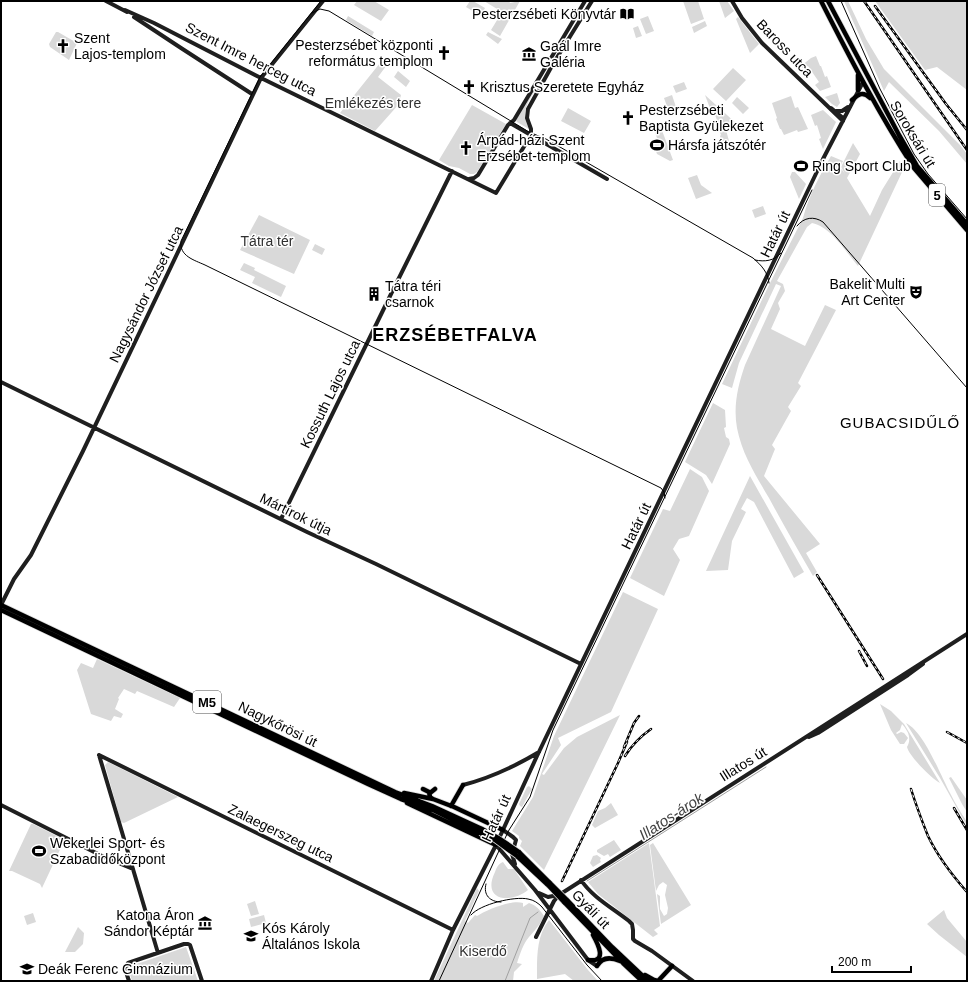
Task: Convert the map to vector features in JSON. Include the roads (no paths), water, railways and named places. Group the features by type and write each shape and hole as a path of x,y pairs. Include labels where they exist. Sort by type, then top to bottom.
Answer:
{"main road":[{"name":"5","path":"821,1 862,82"},
{"name":"5","path":"828,1 863,69"},
{"path":"856,69 858,90"},
{"path":"863,69 862,82 868,83 877,94"},
{"name":"Soroksári út","path":"863,69 917,166 967,224"},
{"name":"Soroksári út","path":"862,82 914,168 967,230"},
{"path":"852,100 857,95 862,93 866,94 873,100"},
{"name":"Nagykőrösi út","path":"1,605 389,790 444,811 481,831"},
{"name":"Nagykőrösi út","path":"1,610 361,781 401,799 438,812 481,831"},
{"path":"451,806 463,785"},
{"path":"423,789 430,793 430,797 433,799"},
{"path":"430,793 435,789"},
{"path":"389,790 433,799 502,830"},
{"path":"401,799 496,845"},
{"name":"Gyáli út","path":"481,831 518,854 648,981"},
{"name":"Gyáli út","path":"565,901 589,929 642,981"},
{"path":"588,960 597,959 600,954 599,946 589,929"},
{"path":"597,966 599,963 608,958 615,959 623,963"},
{"path":"639,973 658,981 672,966"}],"street":[{"path":"106,1 125,10 177,46 252,94"},
{"name":"Nagysándor József utca","path":"1,605 14,579 31,555 94,427 252,94 261,78 323,1"},
{"path":"478,184 476,180 478,175 509,123 514,120 585,1"},
{"path":"531,135 531,129 527,118 528,109 550,69 592,1"},
{"name":"Baross utca","path":"732,1 742,18 762,43 828,106 833,113 843,120"},
{"name":"Szent Imre herceg utca","path":"125,10 496,193 531,135"},
{"name":"Határ út","path":"431,981 453,930 496,845 534,762 775,258 862,82"},
{"name":"Baross utca","path":"828,106 836,111 843,120"},
{"path":"836,111 845,110 850,106"},
{"path":"509,123 607,179"},
{"name":"Kossuth Lajos utca","path":"281,519 452,171"},
{"path":"469,179 478,175"},
{"name":"Mártírok útja","path":"1,382 581,664"},
{"name":"Illatos út","path":"536,937 554,901 559,895 967,634"},
{"path":"463,785 498,774 539,752"},
{"name":"Zalaegerszeg utca","path":"133,869 99,755 453,930"},
{"path":"525,760 534,762"},
{"path":"1,805 104,857 133,869 158,953"},
{"path":"502,830 516,840 512,854 517,868"},
{"path":"496,845 535,890 588,960 597,966"},
{"name":"Gyáli út","path":"581,880 585,887 630,920 635,941 652,951 693,981"},
{"path":"535,890 546,897 559,895"},
{"path":"542,900 549,902 554,901"},
{"path":"129,981 125,969 128,963 188,944 190,945 202,981"}],"waterway":[{"name":"Illatos-árok","path":"587,881 766,767"},
{"name":"Illatos-árok","path":"505,981 530,918 538,912"}],"tram line":[{"path":"321,1 260,77 181,241 182,250 192,259 661,488 664,492 665,498"},
{"path":"841,1 880,89 914,154 928,174 967,219"},
{"path":"312,13 320,9 329,11 529,132 546,139 753,258 764,269 769,283"},
{"path":"439,981 509,830 530,797 553,730 812,190"},
{"path":"797,226 809,218 823,222 967,388"},
{"path":"755,260 769,260 775,258 781,253"},
{"path":"486,884 485,888 488,897 494,901 501,902"},
{"path":"471,915 482,907 498,902 522,898 534,901 542,907 587,965 602,981"}],"railway":[{"path":"864,1 967,150"},
{"path":"875,6 946,104 967,130"},
{"path":"817,575 883,679"},
{"path":"859,651 867,666"},
{"path":"624,747 634,723 639,716"},
{"path":"625,756 637,741 651,729"},
{"path":"947,732 967,743"},
{"path":"562,881 627,742"},
{"path":"911,789 932,844 946,866 967,892"},
{"path":"954,808 967,830"}],"place":[{"name":"Pesterzsébeti Könyvtár","path":"627,14"},
{"name":"Szent Lajos-templom","path":"63,46"},
{"name":"Pesterzsébet központi református templom","path":"444,53"},
{"name":"Gaál Imre Galéria","path":"529,54"},
{"name":"Krisztus Szeretete Egyház","path":"469,87"},
{"name":"Pesterzsébeti Baptista Gyülekezet","path":"628,118"},
{"name":"Hársfa játszótér","path":"657,145"},
{"name":"Árpád-házi Szent Erzsébet-templom","path":"466,148"},
{"name":"Ring Sport Club","path":"801,166"},
{"name":"Bakelit Multi Art Center","path":"916,292"},
{"name":"Tátra téri csarnok","path":"374,294"},
{"name":"Wekerlei Sport- és Szabadidőközpont","path":"39,851"},
{"name":"Katona Áron Sándor Képtár","path":"205,923"},
{"name":"Kós Károly Általános Iskola","path":"251,936"},
{"name":"Deák Ferenc Gimnázium","path":"27,969"}],"district":[{"name":"ERZSÉBETFALVA","path":"455,335"},
{"name":"GUBACSIDŰLŐ","path":"900,422"}],"park label":[{"name":"Emlékezés tere","path":"373,103"},
{"name":"Tátra tér","path":"267,241"},
{"name":"Kiserdő","path":"483,951"}]}
